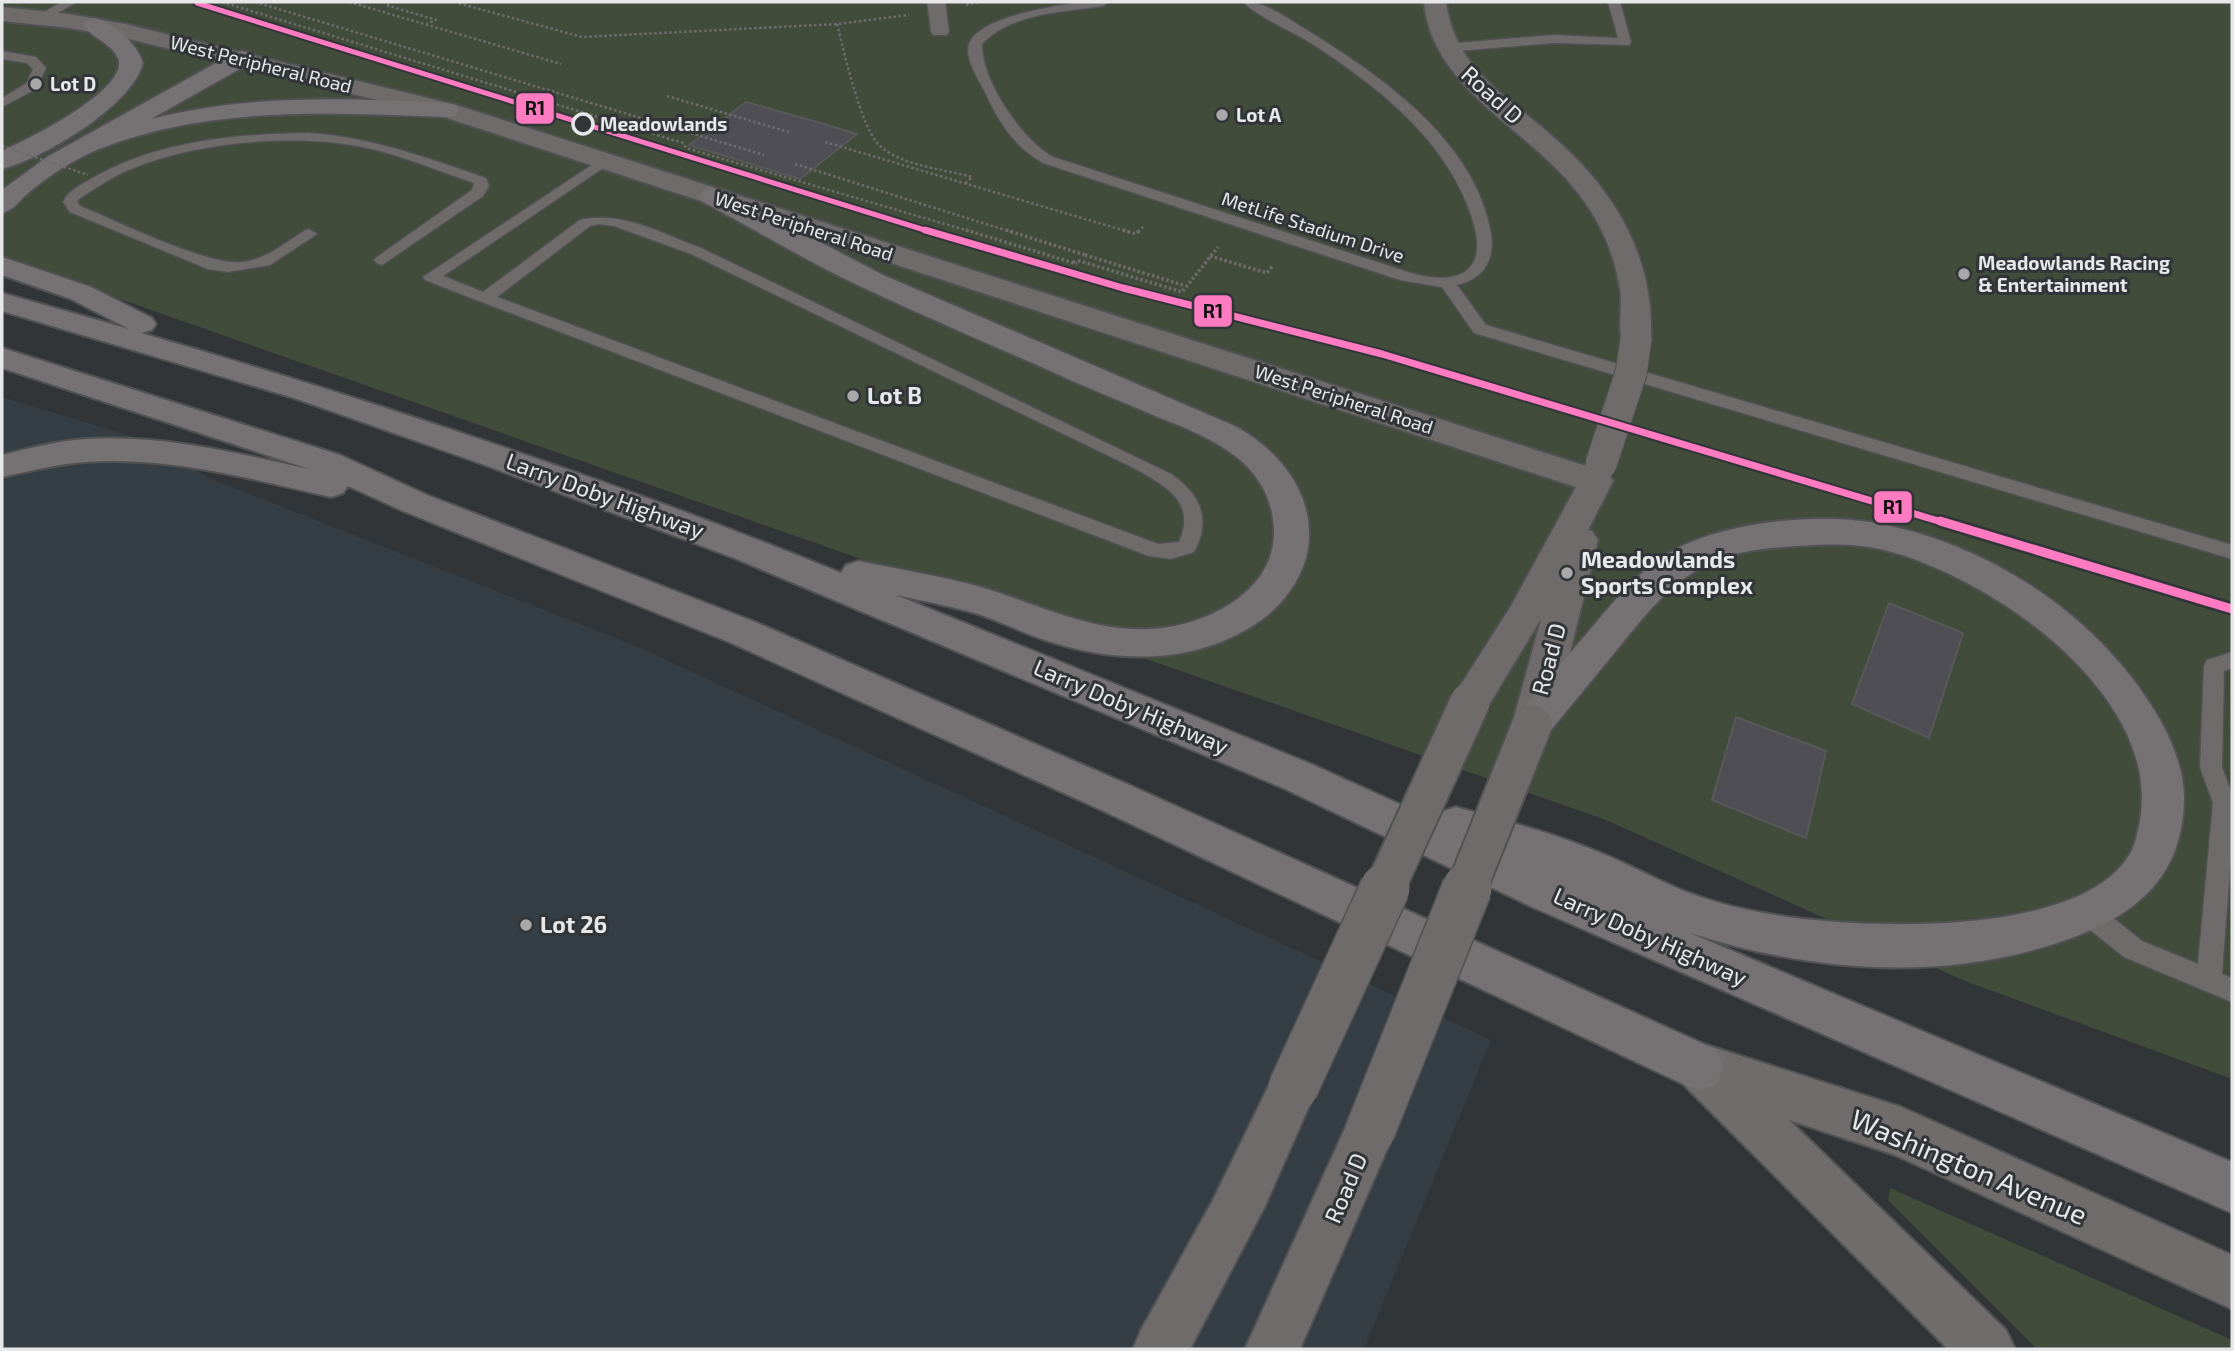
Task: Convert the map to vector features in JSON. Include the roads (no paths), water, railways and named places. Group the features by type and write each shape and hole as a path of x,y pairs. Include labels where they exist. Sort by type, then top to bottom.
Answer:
{"highway":[{"path":"59,133 106,99 127,78 131,68 129,55 94,25"},
{"path":"2,161 231,55"},
{"path":"2,205 30,179 231,55"},
{"path":"85,145 167,122 252,108 315,105 447,110"},
{"path":"712,196 844,267 1081,373 1224,433 1254,453 1277,481 1291,515 1292,535 1283,573 1254,607 1211,631 1188,639 1145,645 1097,641 992,605 747,549"},
{"path":"2,266 81,293 214,363"},
{"name":"Larry Doby Highway","path":"2,302 214,363 397,422 747,549 1297,776 1545,892 2232,1188"},
{"path":"2,358 328,463 415,503 632,586 859,682 1700,1067"},
{"path":"2,466 81,451 149,449 415,503"},
{"path":"1297,776 1560,856 1683,910 1809,941 1895,945 1982,943 2024,935 2088,913 2118,894 2144,869 2161,827 2164,797 2158,760 2134,709 2116,685 2074,640 2022,598 1995,582 1934,554 1880,536 1829,531 1735,540 1687,559 1641,595 1532,725"}],"main road":[{"name":"Washington Avenue","path":"1700,1067 1901,1132 2232,1282"},
{"path":"1700,1067 1987,1349"}],"street":[{"name":"Road D","path":"1272,1349 1370,1131 1532,725 1599,472 1631,373 1636,340 1638,307 1629,266 1604,209 1561,156 1463,71 1445,48 1435,19 1435,2"},
{"path":"937,7 940,31"},
{"name":"West Peripheral Road","path":"2,15 41,17 94,25 231,55 447,110 712,196 1599,472"},
{"path":"1160,1349 1214,1255 1256,1173 1471,702 1524,616 1599,472"}],"lane":[{"path":"41,17 71,2"},
{"name":"MetLife Stadium Drive","path":"1103,2 1008,21 988,29 975,40 975,57 1018,139 1030,151 1048,160 1406,277 1447,282"},
{"path":"1249,2 1322,44 1376,83 1424,129 1458,170 1475,202 1485,241 1482,261 1478,268 1460,279 1447,282 1480,329 2232,552"},
{"path":"1445,48 1553,39 1625,42 1614,2"},
{"path":"2,55 30,61 40,68 36,80 25,92 2,103"},
{"path":"309,234 265,263 232,269 213,266 75,209 70,202 74,195 124,167 151,157 220,144 290,138 362,143 481,181 482,186 478,193 382,260"},
{"path":"485,298 585,223 599,219 615,222 696,251 1178,485 1191,502 1195,521 1194,536 1187,547 1171,552 1156,551 485,298 430,277 604,161"},
{"path":"2088,913 2133,949 2221,986 2224,803 2211,767 2214,666 2232,660"}],"railway":[{"path":"197,3 931,232"},
{"path":"925,230 1123,288 1382,354 1945,523"},
{"path":"1940,521 2232,609"}],"place":[{"name":"Lot D","path":"36,84"},
{"name":"Lot A","path":"1222,115"},
{"name":"Meadowlands","path":"583,124"},
{"name":"Meadowlands Racing & Entertainment","path":"1964,274"},
{"name":"Lot B","path":"853,396"},
{"name":"Meadowlands Sports Complex","path":"1567,573"},
{"name":"Lot 26","path":"526,925"}]}
